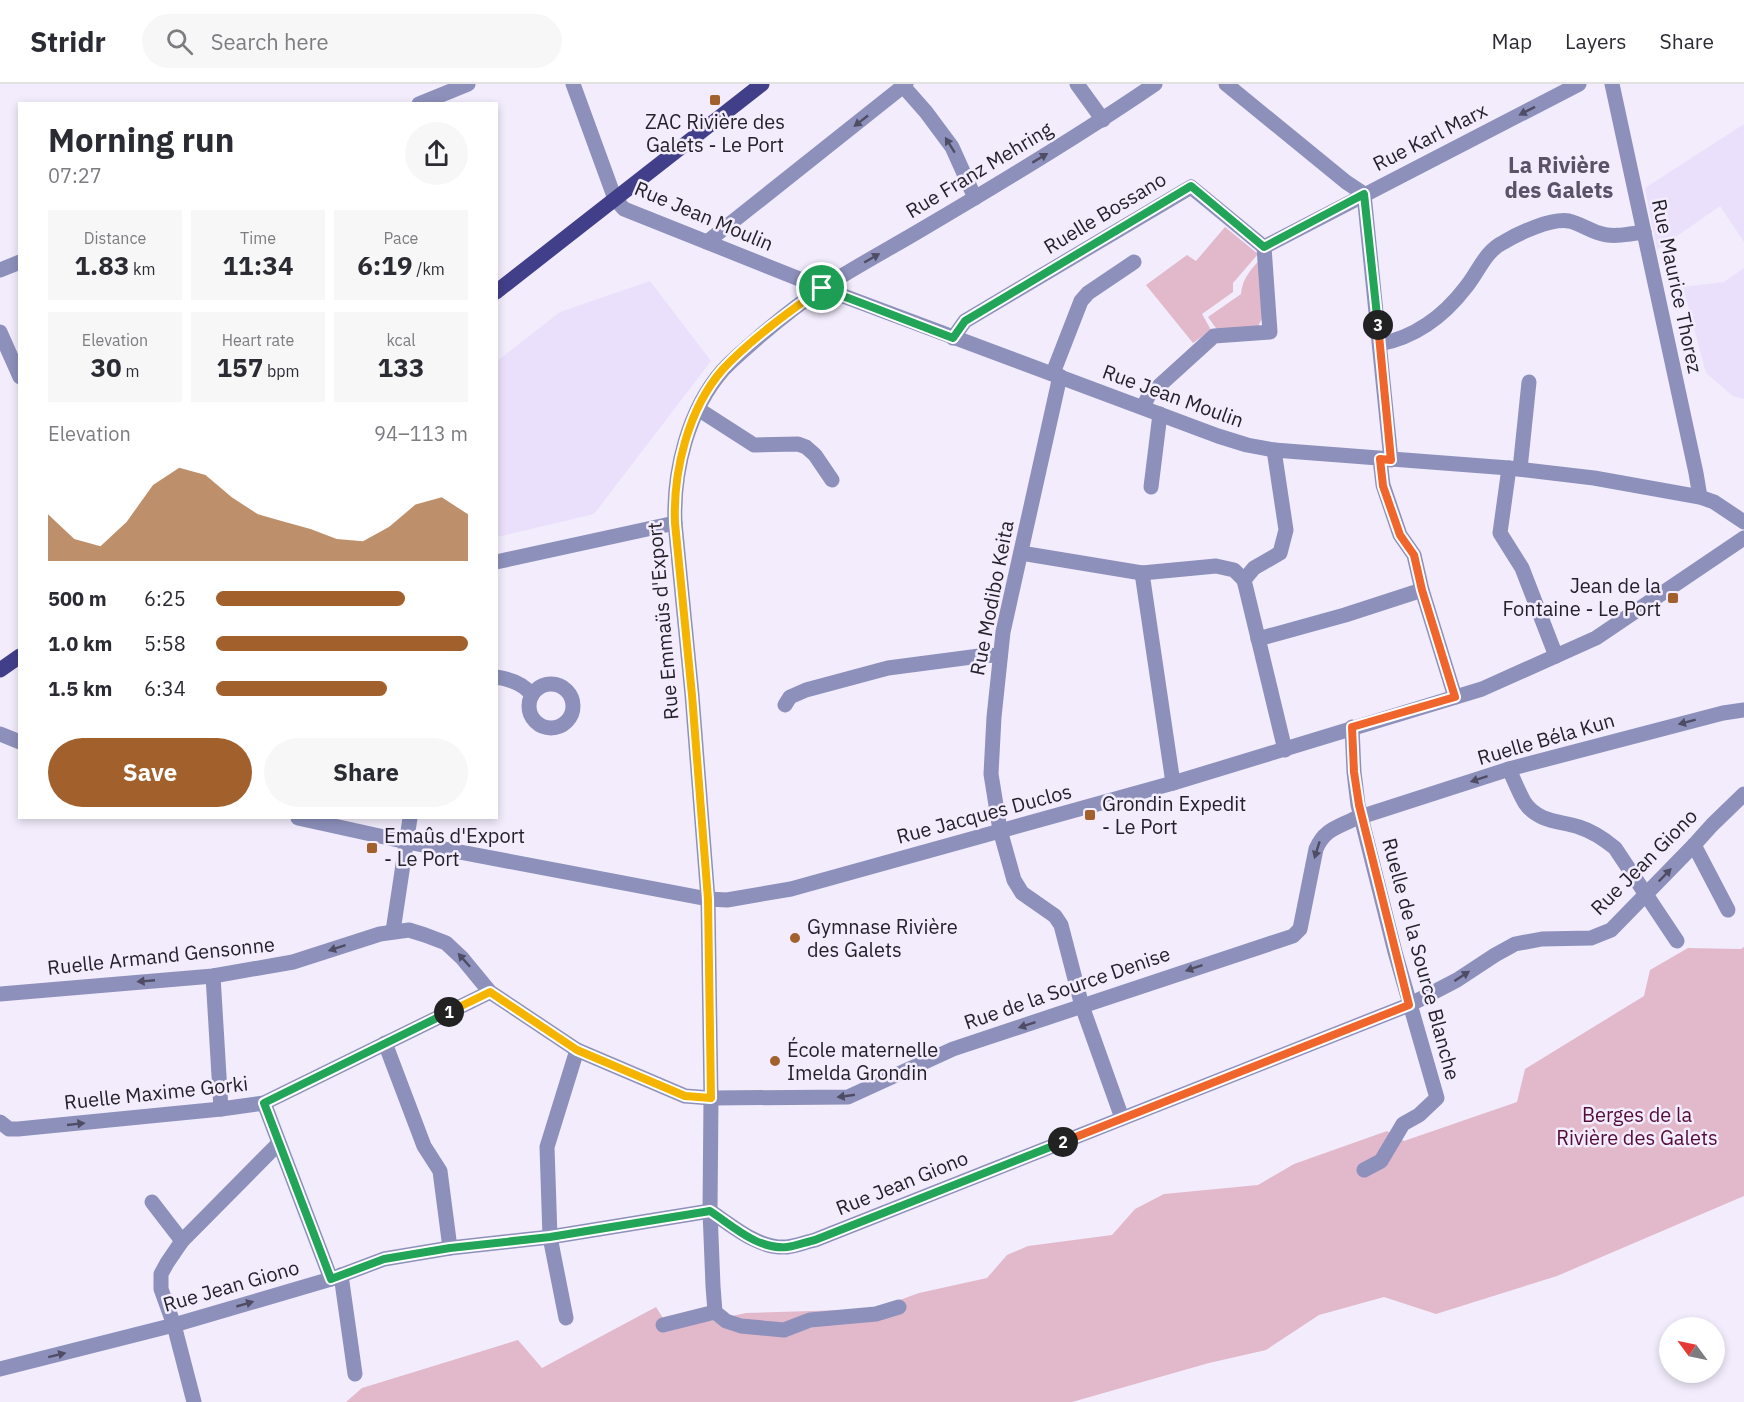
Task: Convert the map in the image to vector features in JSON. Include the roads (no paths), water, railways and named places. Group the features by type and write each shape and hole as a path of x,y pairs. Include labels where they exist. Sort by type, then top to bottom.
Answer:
{"main road":[{"path":"498,290 762,84"},
{"path":"0,670 18,657"}],"street":[{"path":"424,102 468,84"},
{"path":"573,84 615,200"},
{"path":"1077,84 1103,120"},
{"name":"Rue Franz Mehring","path":"822,288 1103,120 1155,84"},
{"path":"1226,84 1346,182 1364,194 1380,344 1385,460 1383,486 1400,535 1414,555 1422,590 1455,697"},
{"name":"Rue Karl Marx","path":"1264,247 1579,84"},
{"name":"Rue Maurice Thorez","path":"1612,84 1700,497"},
{"path":"707,242 905,85 952,147 975,198"},
{"name":"Ruelle Bossano","path":"953,338 965,321 1191,186 1264,247"},
{"name":"Rue Jean Moulin","path":"615,200 624,209 822,288 1247,445 1274,450 1514,469 1594,478 1700,497 1714,502 1744,522"},
{"path":"1380,344 1411,334 1436,319 1466,288 1494,247 1522,234 1554,221 1569,221 1602,235 1620,236 1644,231"},
{"path":"1143,407 1149,395 1214,336 1270,332 1264,247"},
{"name":"Rue Modibo Keita","path":"1122,1118 1082,1006 1061,926 1055,916 1022,893 1014,880 1000,830 991,774 994,717 1003,632 1056,375 1081,301 1088,293 1134,262"},
{"path":"0,270 18,263"},
{"name":"Rue Emmaüs d'Export","path":"715,1312 710,1211 708,899 674,503 686,439 698,409 723,370 777,321 822,288"},
{"path":"0,332 18,372"},
{"path":"1528,382 1514,469 1500,533 1522,568 1556,656"},
{"path":"698,409 754,445 798,444 807,447 815,454 832,480"},
{"path":"1151,487 1160,414"},
{"path":"1244,580 1254,568 1280,553 1286,530 1274,450"},
{"path":"498,562 675,523"},
{"name":"Rue Jacques Duclos","path":"303,819 407,842 708,899 728,900 791,889 1173,783 1482,689 1596,638 1744,538"},
{"path":"1021,553 1142,573 1216,566 1234,570 1244,580 1285,750"},
{"path":"1142,573 1173,783"},
{"path":"1258,639 1345,615 1422,590"},
{"path":"784,705 790,697 806,690 888,669 987,655 1000,656"},
{"path":"498,677 508,679 527,688 532,695"},
{"name":"Ruelle Béla Kun","path":"1361,817 1509,769 1713,715 1744,710"},
{"name":"Ruelle de la Source Blanche","path":"1352,727 1354,772 1361,817 1409,1005 1437,1098 1419,1115 1403,1124 1381,1161 1364,1170"},
{"path":"0,734 18,741"},
{"path":"1509,769 1526,804 1536,814 1551,822 1580,827 1602,837 1615,848 1677,941"},
{"name":"Rue Jean Giono","path":"0,1369 174,1325 336,1277 384,1259 450,1248 550,1237 710,1211 761,1243 786,1247 815,1240 1409,1005 1457,980 1515,944 1542,939 1592,938 1611,930 1744,794"},
{"name":"Rue de la Source Denise","path":"393,931 409,930 425,934 446,944 462,958 490,992 577,1050 685,1096 711,1098 848,1097 953,1049 1293,936 1299,929 1316,849 1321,838 1330,831 1361,817"},
{"path":"393,931 410,819"},
{"path":"1694,845 1728,910"},
{"name":"Ruelle Armand Gensonne","path":"0,994 213,976 293,962 393,931"},
{"path":"213,976 221,1109"},
{"name":"Ruelle Maxime Gorki","path":"0,1122 9,1129 18,1129 264,1103 490,992"},
{"path":"385,1043 424,1146 440,1171 450,1248"},
{"path":"566,1318 550,1237 547,1147 577,1050"},
{"path":"264,1103 336,1277 355,1374"},
{"path":"194,1402 174,1325 161,1289 161,1274 182,1241 279,1143"},
{"path":"152,1202 182,1241"},
{"path":"663,1325 715,1312 726,1321 741,1326 784,1330 810,1320 876,1314 899,1307"}],"place":[{"name":"ZAC Rivière des Galets - Le Port","path":"715,100"},
{"name":"Jean de la Fontaine - Le Port","path":"1673,598"},
{"name":"Grondin Expedit - Le Port","path":"1090,815"},
{"name":"Emaûs d'Export - Le Port","path":"372,848"},
{"name":"Gymnase Rivière des Galets","path":"795,938"},
{"name":"École maternelle Imelda Grondin","path":"775,1061"}],"district":[{"name":"La Rivière des Galets","path":"1559,178"}],"park label":[{"name":"Berges de la Rivière des Galets","path":"1637,1126"}]}
